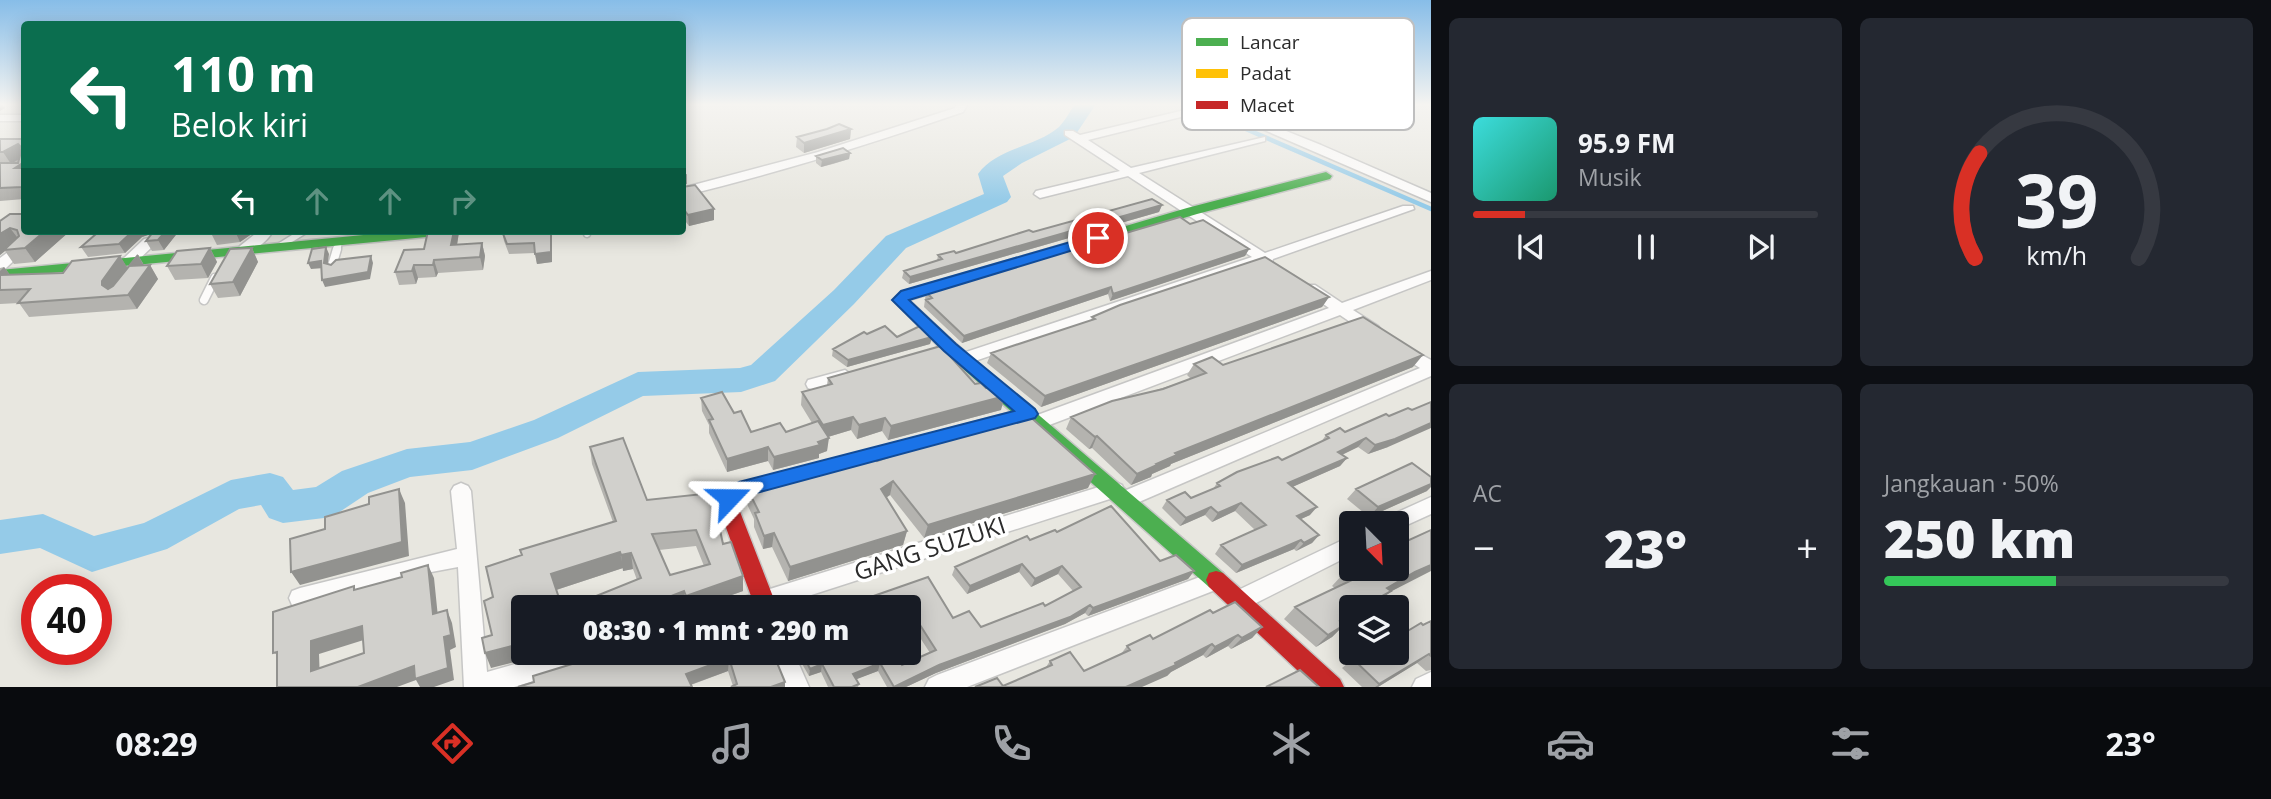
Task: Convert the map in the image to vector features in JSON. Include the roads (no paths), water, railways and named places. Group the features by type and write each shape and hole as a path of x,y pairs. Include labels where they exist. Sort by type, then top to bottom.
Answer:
{"street":[{"path":"686,191 742,178 879,136"},
{"path":"1074,136 1431,369"},
{"path":"1290,136 1431,198"},
{"path":"1040,194 1261,139"},
{"path":"1326,176 1192,211 901,297 900,300 905,308 1216,580 1332,687"},
{"path":"963,359 1261,256 1408,209"},
{"path":"233,254 265,235"},
{"path":"0,274 136,264 382,235"},
{"path":"136,264 149,242"},
{"path":"0,265 19,248"},
{"path":"755,595 727,503 733,494 1033,418 1431,275"},
{"path":"925,354 950,348"},
{"name":"GANG SUZUKI","path":"791,595 1120,495 1431,369"},
{"path":"814,384 863,371"},
{"path":"461,491 476,687 550,665"},
{"path":"1409,516 1431,505"},
{"path":"1238,601 1339,551"},
{"path":"300,598 426,564 468,556"},
{"path":"937,687 1216,580"},
{"path":"788,665 797,687"},
{"path":"1424,687 1431,683"}],"lane":[{"path":"279,247 298,235"},
{"path":"332,266 338,242"},
{"path":"204,300 217,275"}],"waterway":[{"path":"0,537 43,531 92,554 153,537 231,495 270,488 283,507 324,502 355,482 407,463 472,456 546,429 638,384 741,380 763,373 844,297 896,242 998,197 990,174 1014,158 1058,136"},
{"path":"1262,136 1431,209"}]}
